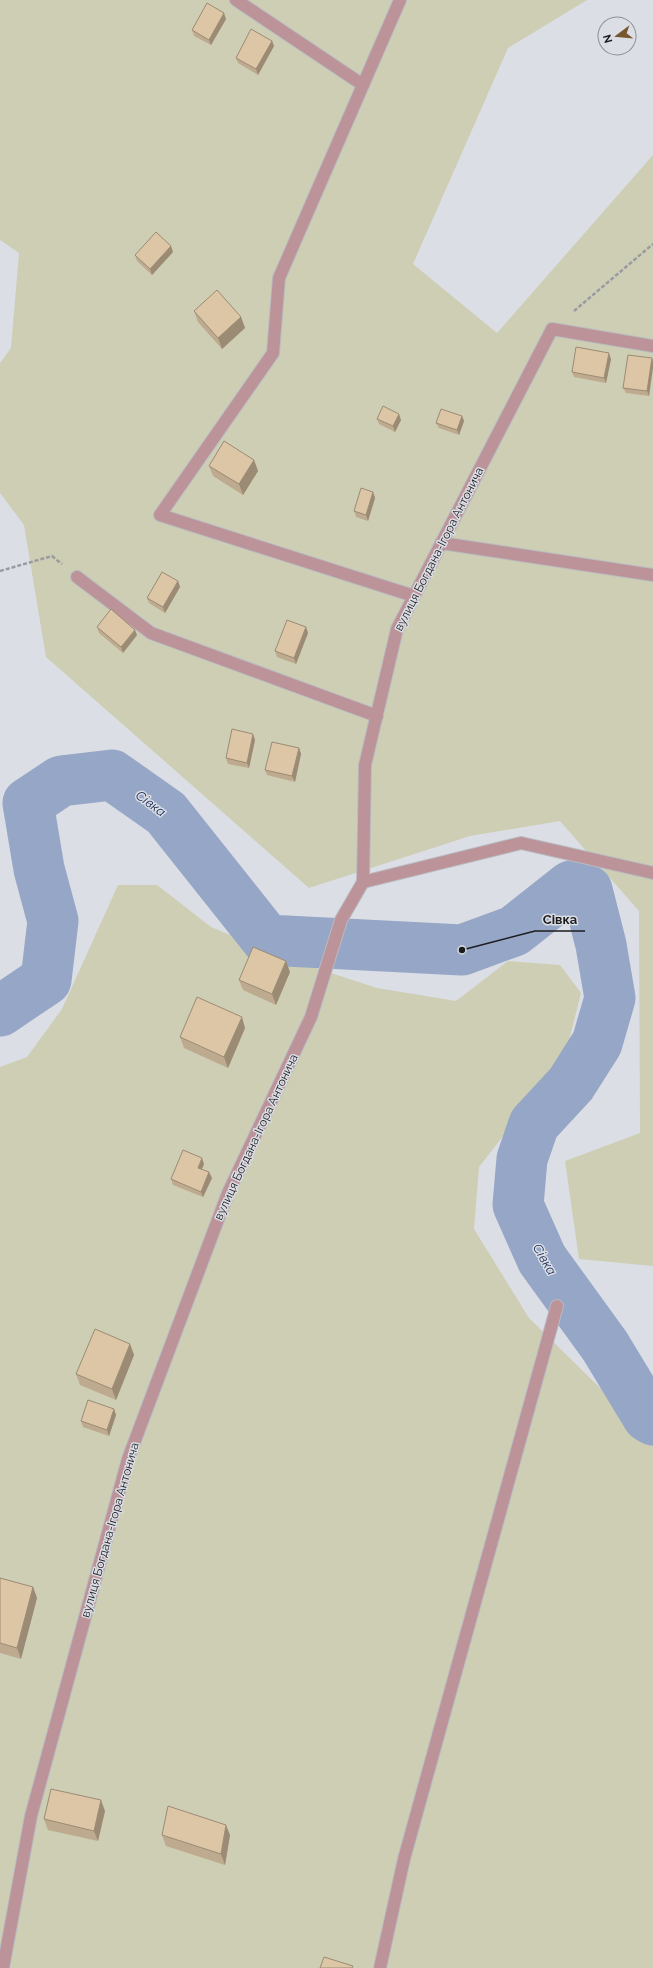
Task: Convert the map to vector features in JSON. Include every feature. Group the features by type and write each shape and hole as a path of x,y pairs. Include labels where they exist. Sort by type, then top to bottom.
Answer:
{"street":[{"path":"236,0 363,85"},
{"path":"400,0 279,278 273,353 160,514 414,596"},
{"path":"552,329 653,346"},
{"name":"вулиця Богдана-Ігора Антонича","path":"3,1968 31,1816 128,1459 228,1193 311,1017 341,920 363,882 365,765 397,629 552,329"},
{"path":"441,543 653,575"},
{"path":"77,578 152,633 377,716"},
{"path":"363,882 521,843 653,874"},
{"path":"380,1968 404,1859 557,1306"}],"path":[{"path":"552,329 653,244"},
{"path":"0,571 52,556 77,578"}],"green space":[{"path":"0,0 587,0 508,48 413,264 497,333 653,155 653,1266 579,1259 565,1161 640,1133 639,911 560,821 470,836 309,888 46,657 24,525 0,493 0,363 11,348 19,253 0,240"},
{"path":"118,885 157,885 211,927 288,959 377,988 456,1001 508,961 560,965 581,993 565,1057 479,1167 474,1229 529,1318 653,1440 653,1968 0,1968 0,1067 27,1057 62,1009"}],"building":[{"path":"207,3 224,13 209,40 192,30"},
{"path":"251,29 272,41 256,69 236,58"},
{"path":"156,232 171,246 150,269 135,255"},
{"path":"217,290 241,317 218,338 194,311"},
{"path":"576,347 609,353 604,378 572,372"},
{"path":"628,355 652,358 647,391 623,388"},
{"path":"383,406 399,414 393,426 377,419"},
{"path":"441,409 462,416 457,430 436,423"},
{"path":"224,441 254,460 239,484 209,466"},
{"path":"361,488 373,492 366,515 354,511"},
{"path":"162,572 178,581 163,607 147,598"},
{"path":"111,609 135,630 121,647 97,627"},
{"path":"287,620 306,627 294,658 275,651"},
{"path":"232,729 253,734 247,763 226,758"},
{"path":"272,742 299,748 292,776 265,770"},
{"path":"253,947 286,961 272,994 239,980"},
{"path":"197,997 242,1017 224,1057 180,1037"},
{"path":"183,1150 202,1158 198,1168 209,1172 201,1192 171,1179"},
{"path":"95,1329 130,1344 112,1389 76,1374"},
{"path":"88,1400 114,1409 107,1430 81,1421"},
{"path":"0,1578 33,1587 17,1648 0,1643"},
{"path":"51,1789 101,1800 94,1831 44,1819"},
{"path":"168,1806 226,1825 221,1854 162,1835"},
{"path":"324,1957 353,1966 352,1968 320,1968"}],"waterway":[{"name":"Сівка","path":"0,1011 46,980 53,921 39,869 28,803 61,781 112,775 166,813 267,940 462,950 514,931 571,886 587,890 601,945 610,998 597,1043 571,1084 534,1124 522,1159 518,1205 542,1259 605,1346 648,1417 653,1420"}],"place":[{"name":"Сівка","path":"462,950"}]}
